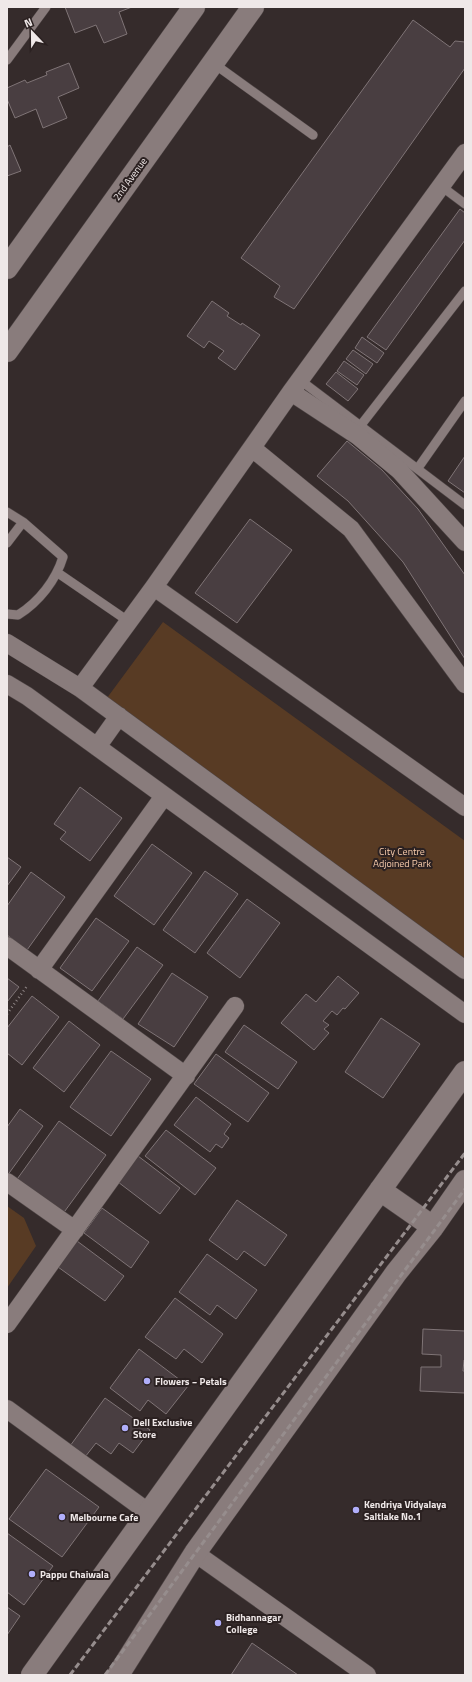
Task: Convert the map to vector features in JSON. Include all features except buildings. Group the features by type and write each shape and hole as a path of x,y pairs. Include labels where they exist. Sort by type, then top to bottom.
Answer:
{"main road":[{"path":"7,268 194,7"},
{"name":"2nd Avenue","path":"7,351 253,7"},
{"path":"32,1675 465,1072"},
{"path":"118,1675 195,1553 396,1273 433,1227 465,1181"},
{"path":"380,1190 433,1227"}],"street":[{"path":"80,688 128,621 154,588 295,386 465,153"},
{"path":"295,386 399,470 465,542"},
{"path":"252,448 351,529 465,684"},
{"path":"154,588 465,807"},
{"path":"7,643 80,688 465,970"},
{"path":"7,684 27,696 465,1014"},
{"path":"97,747 119,716"},
{"path":"39,970 164,796"},
{"path":"7,946 186,1076"},
{"path":"7,1324 235,1006"},
{"path":"7,1182 75,1230"},
{"path":"7,1409 148,1512"},
{"path":"195,1553 367,1675"}],"lane":[{"path":"7,60 46,7"},
{"path":"213,63 313,135"},
{"path":"441,186 465,204"},
{"path":"361,425 465,291"},
{"path":"295,386 361,425 465,505"},
{"path":"418,468 465,401"},
{"path":"7,512 23,522 63,557 58,573 27,610 18,616 7,614"},
{"path":"7,543 23,522"},
{"path":"58,573 128,621"}],"path":[{"path":"7,1014 39,970"}],"green space":[{"name":"City Centre Adjoined Park","path":"163,622 465,841 465,964 104,702"},
{"path":"7,1206 24,1218 36,1246 7,1288"}],"railway":[{"path":"70,1675 465,1153"},
{"path":"105,1675 465,1189"}],"place":[{"name":"Flowers ~ Petals","path":"147,1381"},
{"name":"Dell Exclusive Store","path":"125,1428"},
{"name":"Kendriya Vidyalaya Saltlake No.1","path":"356,1510"},
{"name":"Melbourne Cafe","path":"62,1517"},
{"name":"Pappu Chaiwala","path":"32,1574"},
{"name":"Bidhannagar College","path":"218,1623"}]}
